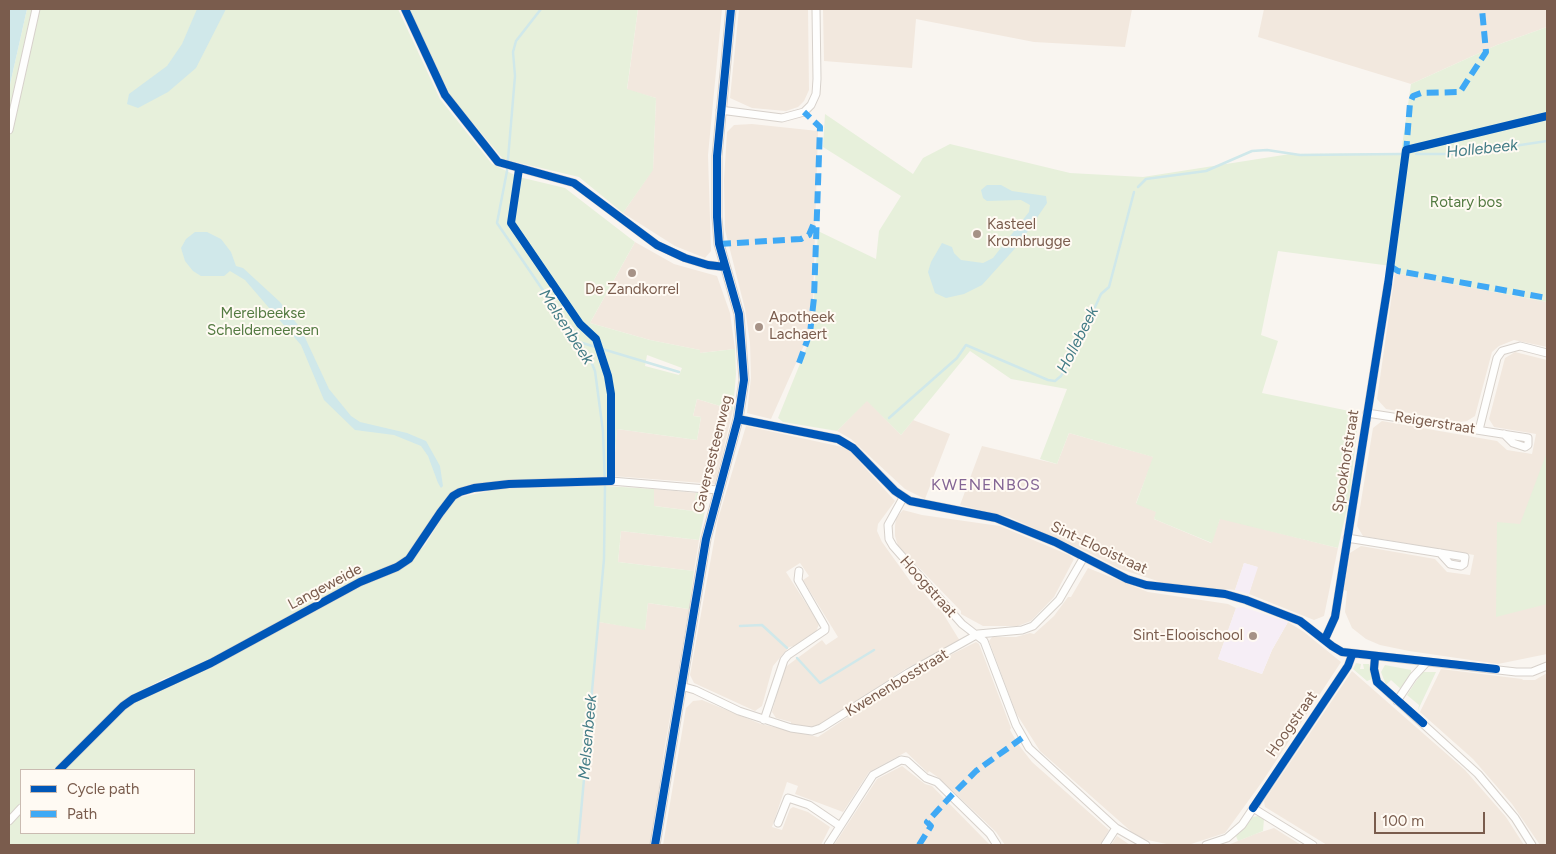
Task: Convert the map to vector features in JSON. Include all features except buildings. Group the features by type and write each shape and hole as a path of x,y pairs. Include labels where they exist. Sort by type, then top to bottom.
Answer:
{"street":[{"path":"9,130 36,9"},
{"path":"405,9 445,95 494,158 503,164 574,183 657,245 685,258 708,265 725,267"},
{"name":"Gaversesteenweg","path":"655,845 706,539 738,420 744,380 739,314 719,244 717,217 720,110 732,9"},
{"path":"720,110 782,118 793,117 808,109 816,94 816,9"},
{"name":"Spookhofstraat","path":"1325,639 1335,617 1388,284"},
{"path":"1479,430 1497,358 1502,351 1520,346 1547,353"},
{"name":"Reigerstraat","path":"1367,413 1504,434"},
{"name":"Sint-Elooistraat","path":"738,420 830,436 846,443 903,498 920,504 996,518 1146,585 1225,594 1246,600 1300,621 1332,646 1352,655 1516,672 1532,672 1547,666"},
{"name":"Langeweide","path":"60,769 122,706 133,699 211,663 360,582 397,567 409,559 440,513 453,496 460,492 474,488 509,484 609,481 718,490"},
{"name":"Hoogstraat","path":"903,498 888,525 889,539 892,546 962,624 978,634 984,641 1016,726 1029,748 1116,828 1146,845"},
{"path":"1347,538 1440,553"},
{"name":"Kwenenbosstraat","path":"681,686 695,690 764,720 800,730 821,728 908,673 978,634 1022,630 1039,621 1068,588 1084,557"},
{"path":"764,720 784,660 788,655 826,630 798,580 799,571"},
{"name":"Hoogstraat","path":"1206,845 1235,834 1348,666 1352,655"},
{"path":"1375,657 1374,669 1377,682 1465,761 1515,818 1532,845"},
{"path":"1397,701 1412,677 1426,663"},
{"path":"828,845 873,775 901,760 907,761 926,778 937,782 990,834 998,845"},
{"path":"778,823 788,798 809,805 840,826"},
{"path":"1253,808 1313,845"},
{"path":"9,821 20,809"},
{"path":"1104,845 1116,828"}],"shaded area":[{"path":"638,9 722,9 708,155 711,251 705,258 675,246 623,213 653,169 656,98 627,90"},
{"path":"739,9 808,9 809,90 804,101 798,107 786,111 752,108 730,98"},
{"path":"823,9 1132,9 1125,47 1034,42 916,19 912,68 824,61"},
{"path":"1264,9 1547,9 1547,27 1497,45 1411,84 1258,37"},
{"path":"752,124 818,131 813,299 809,334 771,419 747,413 751,378 750,343 745,309 725,230 724,180 727,132 734,125"},
{"path":"635,242 674,264 717,276 730,313 735,349 700,353 700,350 650,340 590,323"},
{"path":"1395,273 1547,302 1547,347 1514,340 1499,346 1492,352 1475,416 1467,421 1460,422 1386,409 1377,399"},
{"path":"1515,352 1547,360 1547,654 1498,664 1409,651 1380,645 1366,639 1352,628 1345,612 1347,591 1344,590 1350,553 1361,546 1435,559 1447,572 1470,575 1474,555 1363,536 1357,526 1373,428 1382,421 1497,441 1507,450 1532,454 1536,434 1494,427 1489,419 1505,358"},
{"path":"697,399 733,410 715,484 613,476 617,429 697,440 701,417 693,416"},
{"path":"867,400 901,435 913,420 950,434 925,499 905,489 851,439 837,431"},
{"path":"746,426 847,448 895,501 878,524 877,531 882,542 913,585 916,583 937,609 939,607 960,641 905,669 823,724 810,727 791,725 791,722 776,718 772,712 784,668 822,640 826,645 838,637 803,580 809,576 800,563 786,572 819,624 816,632 794,646 789,647 773,666 762,706 755,711 694,683 690,675 718,519"},
{"path":"1069,433 1154,457 1136,503 1157,512 1154,519 1211,543 1220,518 1338,548 1324,616 1314,620 1249,594 1257,567 1244,563 1235,590 1167,584 1120,569 1009,517 960,505 982,446 1057,464"},
{"path":"654,489 696,493 694,511 654,506"},
{"path":"903,510 922,515 1000,526 1069,555 1074,559 1054,597 1031,621 1018,626 983,626 961,614 961,611 898,546 895,536 896,518"},
{"path":"621,531 699,540 694,571 618,562"},
{"name":"Sint-Elooischool","path":"1244,563 1258,567 1249,594 1235,590"},
{"path":"1088,568 1148,592 1228,604 1236,608 1218,659 1262,674 1272,650 1288,622 1304,632 1341,662 1262,782 1225,833 1188,845 1171,845 1143,839 1134,834 1040,751 1016,713 989,641 992,637 1016,637 1030,633 1034,634 1054,616 1068,597 1071,597"},
{"path":"648,603 689,609 664,751 651,845 578,845 599,622 645,629"},
{"name":"Sint-Elooischool","path":"1243,607 1288,622 1272,650 1262,674 1218,659 1236,608"},
{"path":"976,642 979,644 1011,728 1010,730 1018,744 1032,762 1109,830 1100,845 1005,845 996,832 939,778 929,771 928,773 906,752 869,772 843,812 795,794 798,786 787,782 772,827 782,830 790,809 793,807 808,812 830,827 821,845 663,845 686,708 693,701 702,700 761,724 818,737 907,677"},
{"path":"1441,669 1523,680 1535,680 1547,673 1547,845 1540,845 1512,804 1473,759 1420,712"},
{"path":"1352,671 1465,770 1506,817 1524,845 1327,845 1265,807 1264,801"},
{"path":"902,766 925,784 932,786 990,845 834,845 877,779"},
{"path":"1274,828 1301,845 1228,845 1255,834"},
{"path":"1117,836 1130,845 1111,845"}],"green space":[{"name":"Merelbeekse Scheldemeersen","path":"27,9 398,9 440,99 492,164 519,177 565,188 635,242 590,323 650,340 700,350 700,353 735,349 736,374 733,410 697,399 693,416 701,417 697,440 617,429 613,476 507,481 471,484 460,488 446,499 416,548 401,561 209,661 163,679 130,697 57,769 20,769 20,834 195,834 195,769 64,769 130,704 271,635 365,584 395,572 406,565 425,545 456,498 498,489 605,486 654,489 654,506 693,511 696,493 704,494 707,501 699,540 621,531 618,562 694,571 689,609 648,603 645,630 599,622 578,845 9,845 9,89","holes":["647,355 682,368 679,375 645,366"]},
{"path":"409,9 638,9 627,89 656,98 653,170 623,213 579,177 503,159 451,97"},
{"name":"Rotary bos","path":"1547,27 1547,302 1390,272 1391,266 1278,251 1261,335 1278,341 1262,393 1359,413 1349,500 1338,548 1220,519 1212,543 1154,519 1156,512 1136,504 1153,457 1069,433 1057,464 1040,459 1067,389 1011,379 970,351 901,435 867,401 837,431 783,422 778,418 812,334 818,231 876,259 879,231 901,196 823,147 825,114 913,174 923,158 950,144 1070,173 1143,177 1290,154 1401,153 1411,84 1497,45"},
{"path":"1547,452 1547,604 1496,617 1497,522 1520,524"},
{"path":"1356,663 1361,664 1360,669 1364,669 1363,664 1369,664 1372,679 1367,681 1353,669"},
{"path":"1385,665 1411,670 1411,675 1402,690 1391,680 1386,685 1381,672"},
{"path":"1422,672 1436,672 1418,710 1419,705 1407,695"},
{"path":"1258,816 1264,819 1263,831 1238,841 1236,836 1252,817"}],"water":[{"path":"9,9 27,9 9,89"},
{"path":"197,9 226,9 196,68 168,92 138,108 127,104 129,94 167,66 182,44"},
{"path":"987,185 1001,185 1012,191 1046,196 1047,203 1019,244 982,285 964,294 946,298 935,293 928,272 931,262 942,243 952,247 954,253 961,260 983,263 993,258 1029,212 1030,205 1021,200 987,201 983,198 981,190"},
{"path":"195,232 207,232 221,239 231,252 236,266 243,268 280,302 301,329 329,389 351,416 360,422 407,433 426,441 440,466 443,486 441,488 428,456 421,446 394,435 355,430 324,400 301,345 245,280 230,271 224,276 201,276 193,271 185,261 181,248 186,239"}],"waterway":[{"name":"Melsenbeek","path":"541,9 516,41 513,52 515,76 507,171 497,223 590,359 595,371 603,431 605,486 604,559 578,845"},
{"name":"Hollebeek","path":"1416,154 1461,154 1547,141"},
{"name":"Hollebeek","path":"1138,187 1146,179 1206,171 1252,151 1267,150 1300,155 1401,154"},
{"name":"Hollebeek","path":"889,418 957,358 966,345 1048,380 1055,381 1061,376 1074,353 1101,294 1109,287 1134,192"},
{"path":"579,342 679,372"},
{"path":"740,626 762,625 787,648"},
{"path":"797,658 820,683 874,650"}],"marked path":[{"path":"1406,153 1410,103 1413,96 1421,93 1460,92 1486,52 1482,9"},
{"path":"799,363 810,333 814,298 820,127 804,112"},
{"path":"719,244 801,239 809,235 814,223"},
{"path":"1390,266 1398,271 1547,298"},
{"path":"919,845 931,826 927,822 951,796 976,771 1022,738"}],"cycle path":[{"path":"405,9 445,95 498,162 574,183 657,245 685,258 708,265 725,267"},
{"path":"655,845 706,539 738,419 744,380 739,314 719,244 717,217 717,156 731,9"},
{"path":"1325,639 1335,617 1388,284 1406,150 1547,116"},
{"path":"60,769 123,706 133,699 211,663 360,582 397,567 409,559 440,513 453,496 460,492 474,488 509,484 611,481 611,394 608,376 596,339 580,324 511,223 519,169"},
{"path":"738,419 838,439 853,448 895,491 910,501 996,518 1055,542 1127,579 1146,585 1225,594 1246,600 1300,621 1342,652 1496,669"},
{"path":"1253,808 1348,666 1352,655"},
{"path":"1375,657 1374,669 1377,682 1423,723"}],"place":[{"name":"Kasteel Krombrugge","path":"977,234"},
{"name":"De Zandkorrel","path":"632,273"},
{"name":"Apotheek Lachaert","path":"759,327"},
{"name":"Sint-Elooischool","path":"1253,636"}],"district":[{"name":"KWENENBOS","path":"986,485"}]}
